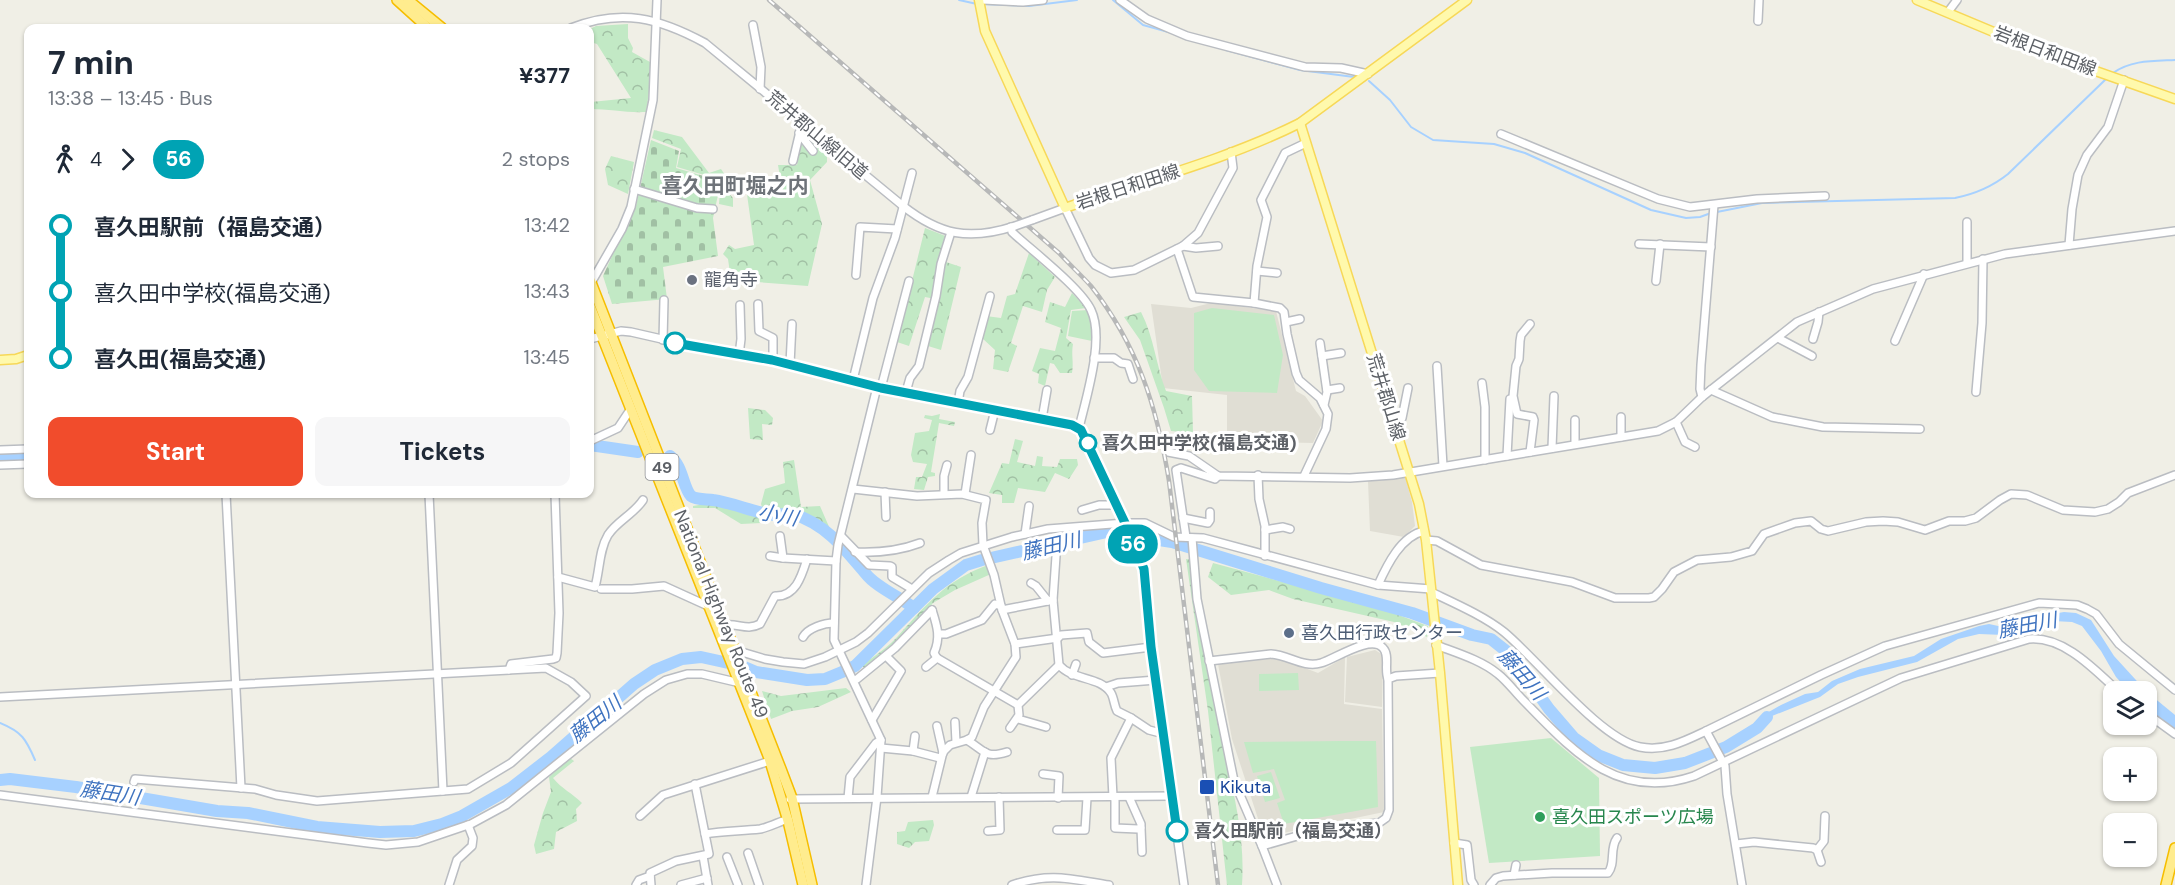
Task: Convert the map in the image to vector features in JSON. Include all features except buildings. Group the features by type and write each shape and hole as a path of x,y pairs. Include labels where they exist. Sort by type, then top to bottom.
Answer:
{"highway":[{"path":"397,0 424,24"},
{"path":"408,0 437,24"},
{"name":"National Highway Route 49","path":"594,295 630,410 708,606 732,651"},
{"name":"National Highway Route 49","path":"594,313 606,335 725,625 742,683 770,761 787,799 788,819 803,885"},
{"name":"National Highway Route 49","path":"742,683 787,799 812,885"},
{"path":"2166,885 2175,848"}],"main road":[{"name":"岩根日和田線","path":"981,0 986,31 1065,207 1231,152 1300,123"},
{"path":"1300,123 1467,0"},
{"name":"岩根日和田線","path":"1917,0 2039,51 2175,99"},
{"name":"荒井郡山線","path":"1300,123 1409,471 1425,536 1440,673 1458,885"},
{"path":"0,360 24,357"}],"street":[{"path":"594,275 627,219 634,189 653,100 657,0"},
{"path":"981,0 1023,3 1043,0"},
{"path":"1120,0 1147,19 1187,36 1305,67 1341,68 1368,74"},
{"path":"1758,0 1758,21"},
{"path":"1948,12 1957,0"},
{"name":"荒井郡山線旧道","path":"582,24 607,18 656,21 677,28 705,43 929,225 951,232 972,235 1013,227 1065,207"},
{"path":"753,26 760,67 760,89"},
{"path":"2069,245 2078,175 2087,155 2109,127 2124,80"},
{"path":"793,161 802,123"},
{"path":"799,133 813,151"},
{"path":"1501,134 1658,199 1690,207 1757,199 1826,196"},
{"path":"1254,303 1257,271 1267,217 1261,204 1263,194 1285,153 1306,143"},
{"path":"1065,207 1089,258 1097,267 1107,272 1134,270 1180,247 1198,233 1230,172 1233,160 1231,152"},
{"path":"853,380 873,298 897,229 912,173"},
{"path":"634,189 697,207 713,209"},
{"path":"1702,397 1699,385 1704,305 1714,205"},
{"path":"1967,222 1967,263"},
{"path":"856,275 860,227 897,229"},
{"path":"1013,227 1012,232 1078,294 1092,311 1095,325 1094,358 1078,428"},
{"path":"1277,885 1234,781 1197,599 1194,566 1176,474 1178,468 1215,479 1218,476 1258,475 1358,477 1485,460 1658,432 1676,422 1702,397 1797,322 1885,285 1983,259 2175,231"},
{"path":"906,392 910,378 919,366 936,296 941,264 951,232"},
{"path":"1639,244 1711,247"},
{"path":"1656,281 1660,244"},
{"path":"1180,247 1218,246"},
{"path":"1180,247 1193,297 1280,308 1285,315 1287,334 1299,380 1320,398 1328,421 1304,476"},
{"path":"1976,392 1982,323 1983,259"},
{"path":"1257,271 1277,273"},
{"path":"1895,341 1924,274"},
{"path":"866,885 881,744 855,680 834,640 836,561 839,540 909,281"},
{"path":"957,403 960,391 968,377 990,296"},
{"path":"663,340 664,300"},
{"path":"758,304 759,331 773,338 773,360"},
{"path":"739,355 740,305"},
{"path":"1813,339 1819,312"},
{"path":"1286,322 1300,319"},
{"path":"790,364 792,324"},
{"path":"1530,324 1521,335 1513,396 1517,414 1533,417 1534,420 1530,452"},
{"path":"594,338 631,332 773,360 879,387 1078,428 1085,436 1144,569 1151,647 1184,885"},
{"path":"1778,338 1812,356"},
{"path":"1320,343 1327,390 1324,405"},
{"path":"1322,356 1341,352"},
{"path":"1094,358 1114,358 1121,363 1128,364 1133,379"},
{"path":"1437,366 1443,466"},
{"path":"1482,383 1485,407 1485,460"},
{"path":"1327,390 1340,388"},
{"path":"1395,425 1402,418 1408,388"},
{"path":"1042,420 1047,390"},
{"path":"1711,390 1772,417 1823,427 1920,429"},
{"path":"1507,456 1510,394"},
{"path":"1552,448 1554,396"},
{"path":"594,439 618,428 630,410"},
{"path":"990,430 995,410"},
{"path":"1621,417 1621,437"},
{"path":"1575,420 1575,444"},
{"path":"1676,422 1685,442 1695,447"},
{"path":"0,450 24,449"},
{"path":"1168,452 1190,456 1218,476"},
{"path":"965,494 971,455"},
{"path":"0,465 24,464"},
{"path":"944,494 944,476 947,465"},
{"path":"1258,475 1259,499 1265,530 1265,556"},
{"path":"1378,585 1384,571 1405,542 1416,533 1437,541 1481,565 1572,582 1616,598 1649,598 1654,597 1662,589 1674,572 1704,558 1731,557 1752,551 1764,534 1795,523 1811,521 1821,529 1832,531 1866,522 1892,521 1925,530 1942,522 1976,518 2011,494 2027,495 2063,510 2095,512 2108,510 2128,493 2175,475"},
{"path":"853,489 917,496 965,494 986,501 982,518 983,545 1015,644 1016,657 984,707 975,732 967,740 947,747 942,756 932,797"},
{"path":"885,492 886,517"},
{"path":"226,498 241,788"},
{"path":"429,498 443,790"},
{"path":"509,670 511,664 556,658 559,613 555,498"},
{"path":"558,577 595,586 600,571 602,546 608,535 643,500"},
{"path":"1082,510 1099,505 1117,505"},
{"path":"1024,534 1029,506"},
{"path":"1183,518 1208,523 1210,512"},
{"path":"732,651 765,659 804,664 856,642 929,573 962,553 983,545 1048,529 1144,523 1174,537 1203,538 1378,585 1431,593 1502,631 1599,724 1638,747 1663,747 1707,734 1821,675 1885,646 2038,603 2077,604 2096,614 2120,644 2175,690"},
{"path":"1265,530 1283,527 1290,529"},
{"path":"780,536 783,558"},
{"path":"839,540 869,566 892,567 892,577 912,589"},
{"path":"855,552 885,552 892,548 905,549 920,543"},
{"path":"770,556 836,561"},
{"path":"1018,705 1059,665 1058,638 1051,601 1056,556"},
{"path":"725,625 752,628 760,624 775,596 784,595 794,589 807,559"},
{"path":"1031,583 1051,601"},
{"path":"601,589 664,586 708,606"},
{"path":"939,634 946,634 955,628 982,620 994,604 1002,608 1051,601"},
{"path":"855,680 886,656 932,610 939,634 939,642 934,653 937,658 1018,705"},
{"path":"803,637 805,633 827,623 834,623"},
{"path":"1015,644 1058,638 1061,635 1087,633 1089,642 1103,653 1151,647"},
{"path":"1436,641 1498,674 1576,753 1602,771 1634,782 1677,782 1901,678 2029,639 2043,639 2062,646 2106,681"},
{"path":"1209,661 1271,654 1281,655 1300,663 1314,664 1321,663 1346,650 1375,644 1382,646 1386,652 1389,810 1386,818 1379,823 1322,829 1262,846"},
{"path":"872,720 901,671 886,656"},
{"path":"926,667 937,658"},
{"path":"1072,675 1076,664"},
{"path":"1059,665 1072,675 1106,687 1117,711 1149,730 1164,734"},
{"path":"0,697 546,668 571,682 586,696 511,763 468,789 317,801 241,788 135,779 134,782"},
{"path":"0,795 386,845 418,842 468,825 506,806 644,694 666,680 695,673 742,683"},
{"path":"1388,679 1396,676 1440,673"},
{"path":"1106,687 1118,683 1156,680"},
{"path":"1010,728 1019,714 1018,705"},
{"path":"1131,718 1111,758 1115,828 1141,828"},
{"path":"1017,719 1046,727"},
{"path":"2157,721 2175,734"},
{"path":"955,722 956,742"},
{"path":"937,726 942,756"},
{"path":"1707,734 1722,762 1742,885"},
{"path":"914,751 915,736"},
{"path":"967,740 994,757 1007,752"},
{"path":"848,798 850,777 876,742 942,756"},
{"path":"971,797 985,752"},
{"path":"640,816 663,795 770,761"},
{"path":"1043,774 1059,776 1058,798"},
{"path":"636,885 639,880 650,876 650,873 676,861 708,855 696,784"},
{"path":"787,799 1172,796"},
{"path":"988,831 1000,830 999,797"},
{"path":"1129,797 1141,824 1142,852"},
{"path":"1057,830 1085,830 1087,798"},
{"path":"1817,850 1824,841 1825,816"},
{"path":"705,834 739,829 763,829 788,819"},
{"path":"449,885 457,860 472,846 468,825"},
{"path":"1490,885 1500,876 1608,873 1612,869 1613,843 1617,838"},
{"path":"1736,844 1754,842 1817,850"},
{"path":"1454,843 1467,845 1471,880 1474,885"},
{"path":"1817,850 1821,862"},
{"path":"748,853 759,885"},
{"path":"681,885 708,882 704,856"},
{"path":"727,857 738,885"},
{"path":"1514,875 1516,865"},
{"path":"650,876 651,885"},
{"path":"1012,885 1053,876 1109,885"}],"shaded area":[{"path":"1211,303 1276,311 1296,391 1305,396 1323,421 1313,443 1227,441 1227,395 1163,388 1151,304 1191,308"},
{"path":"1405,476 1415,526 1404,537 1370,531 1368,481"},
{"path":"1375,650 1383,655 1382,707 1345,702 1347,657"},
{"path":"1345,657 1344,704 1382,709 1384,812 1264,837 1232,739 1218,664 1279,658 1318,673"}],"green space":[{"path":"628,24 628,38 633,48 632,52 650,62 650,86 646,112 594,109 594,102 631,98 597,44 594,43 594,27"},
{"path":"654,130 682,137 709,173 721,169 725,175 743,175 743,190 727,191 733,198 733,207 719,204 721,180 677,167 681,149 652,138"},
{"path":"804,130 827,149 827,162 810,180 822,224 808,286 731,280 728,259 723,254 729,245 735,249 754,245 745,180 754,178 767,186 780,177 778,165 797,165"},
{"path":"651,140 679,151 676,168 721,181 713,218 718,256 663,267 667,299 612,304 603,276 636,206"},
{"path":"611,156 634,162 628,194 608,185 605,169"},
{"path":"925,228 948,237 946,262 961,267 941,350 928,346 935,299 925,297 909,346 897,342"},
{"path":"1029,253 1055,277 1047,290 1042,312 1023,306 1011,343 1017,346 1008,372 993,369 995,350 982,338 986,316 1001,318 1007,296 1015,294"},
{"path":"1072,293 1086,308 1071,310 1066,338 1073,344 1072,373 1060,373 1054,364 1050,363 1045,386 1038,383 1039,374 1032,371 1040,348 1055,351 1061,328 1045,322 1050,302 1065,307"},
{"path":"1212,308 1274,315 1283,355 1277,393 1209,391 1194,370 1194,313"},
{"path":"1088,310 1093,334 1092,341 1068,336 1072,311"},
{"path":"1141,312 1149,331 1166,391 1192,396 1193,433 1171,431 1140,340 1124,317"},
{"path":"748,408 765,410 773,418 772,425 762,424 763,440 750,439"},
{"path":"940,414 939,419 955,422 954,426 939,423 931,472 935,473 935,476 928,477 924,490 914,489 916,477 922,477 927,464 913,462 911,455 915,433 929,431 932,420 924,418 925,415"},
{"path":"1015,439 1023,441 1017,462 1035,466 1037,456 1043,457 1042,466 1057,467 1060,459 1077,459 1078,465 1069,479 1055,473 1045,492 1018,488 1014,503 1002,503 1002,495 989,493 1002,463 1009,464"},
{"path":"794,460 801,507 820,506 830,529 816,520 791,511 762,507 765,489 785,483 783,462"},
{"path":"716,502 765,515 761,518 761,523 741,524 715,508 693,508 693,506"},
{"path":"1186,559 1194,560 1214,703 1239,824 1243,864 1242,885 1227,885 1208,711"},
{"path":"1213,563 1385,610 1428,626 1427,637 1394,622 1293,599 1269,590 1231,595 1208,577"},
{"path":"988,565 991,574 933,603 916,625 865,670 862,665 890,644 938,594 960,578"},
{"path":"1298,673 1299,690 1259,691 1259,674"},
{"path":"846,688 851,692 818,707 792,711 771,719 762,691 781,696"},
{"name":"喜久田スポーツ広場","path":"1551,738 1599,778 1600,856 1489,863 1470,747"},
{"path":"1376,741 1378,807 1284,824 1277,803 1285,800 1274,769 1253,773 1244,742"},
{"path":"570,758 574,761 553,778 582,803 576,809 577,821 556,832 554,849 536,854 534,845 551,792 549,777"},
{"path":"1271,772 1280,798 1265,802 1257,776"},
{"path":"933,820 934,825 929,841 915,842 909,848 897,844 897,832 905,831 908,822"}],"water":[{"path":"2064,612 2076,613 2091,620 2114,656 2137,681 2120,681 2082,626 2072,622 2053,621 2032,625 2004,635 1979,634 1958,639 1917,662 1838,684 1820,697 1772,716 1763,727 1756,729 1767,713 1805,694 1818,692 1832,681 1860,669 1914,656 1941,639 1979,626 1989,624 2003,627 2030,618"},
{"path":"2157,700 2175,715 2175,730 2157,715"}],"waterway":[{"path":"959,0 977,4"},
{"path":"983,4 1029,6 1077,0"},
{"path":"1113,0 1143,25 1172,33"},
{"path":"1226,50 1300,70 1354,77"},
{"path":"2113,73 2135,63 2175,60"},
{"path":"1717,212 1762,203 1955,198 1970,194 1990,186 2008,174 2106,79"},
{"path":"1369,81 1390,100 1411,127 1433,140 1494,144 1525,153 1651,210 1686,218 1711,213"},
{"name":"小川","path":"594,446 638,452"},
{"name":"小川","path":"670,456 678,465 691,496 721,501 767,514 791,513 805,518 834,538 875,583 914,608"},
{"name":"小川","path":"0,458 24,457"},
{"name":"藤田川","path":"0,780 10,779 76,787 217,811 248,813 317,827 380,832 414,831 462,816 511,788 551,757 634,684 655,670 682,659 701,657 742,666 756,672 807,680 825,679 855,666 933,589 966,565 1107,532 1172,542 1321,588 1412,613 1472,635 1491,639 1510,654 1549,709 1574,738 1598,755 1623,765 1655,768 1685,763 1726,747 1757,728 1767,717"},
{"path":"0,723 22,737 35,760"}],"railway":[{"path":"769,0 1059,253 1091,286 1121,331 1143,378 1158,428 1169,481 1218,885"}],"bus line":[{"name":"56","path":"675,343 772,360 881,388 1072,425 1081,430 1144,569 1146,611 1177,831"}],"place":[{"name":"龍角寺","path":"692,280"},
{"name":"喜久田中学校(福島交通)","path":"1088,443"},
{"name":"喜久田行政センター","path":"1289,633"},
{"name":"Kikuta","path":"1207,787"},
{"name":"喜久田スポーツ広場","path":"1540,817"},
{"name":"喜久田駅前（福島交通）","path":"1177,831"}],"district":[{"name":"喜久田町堀之内","path":"735,186"}]}
